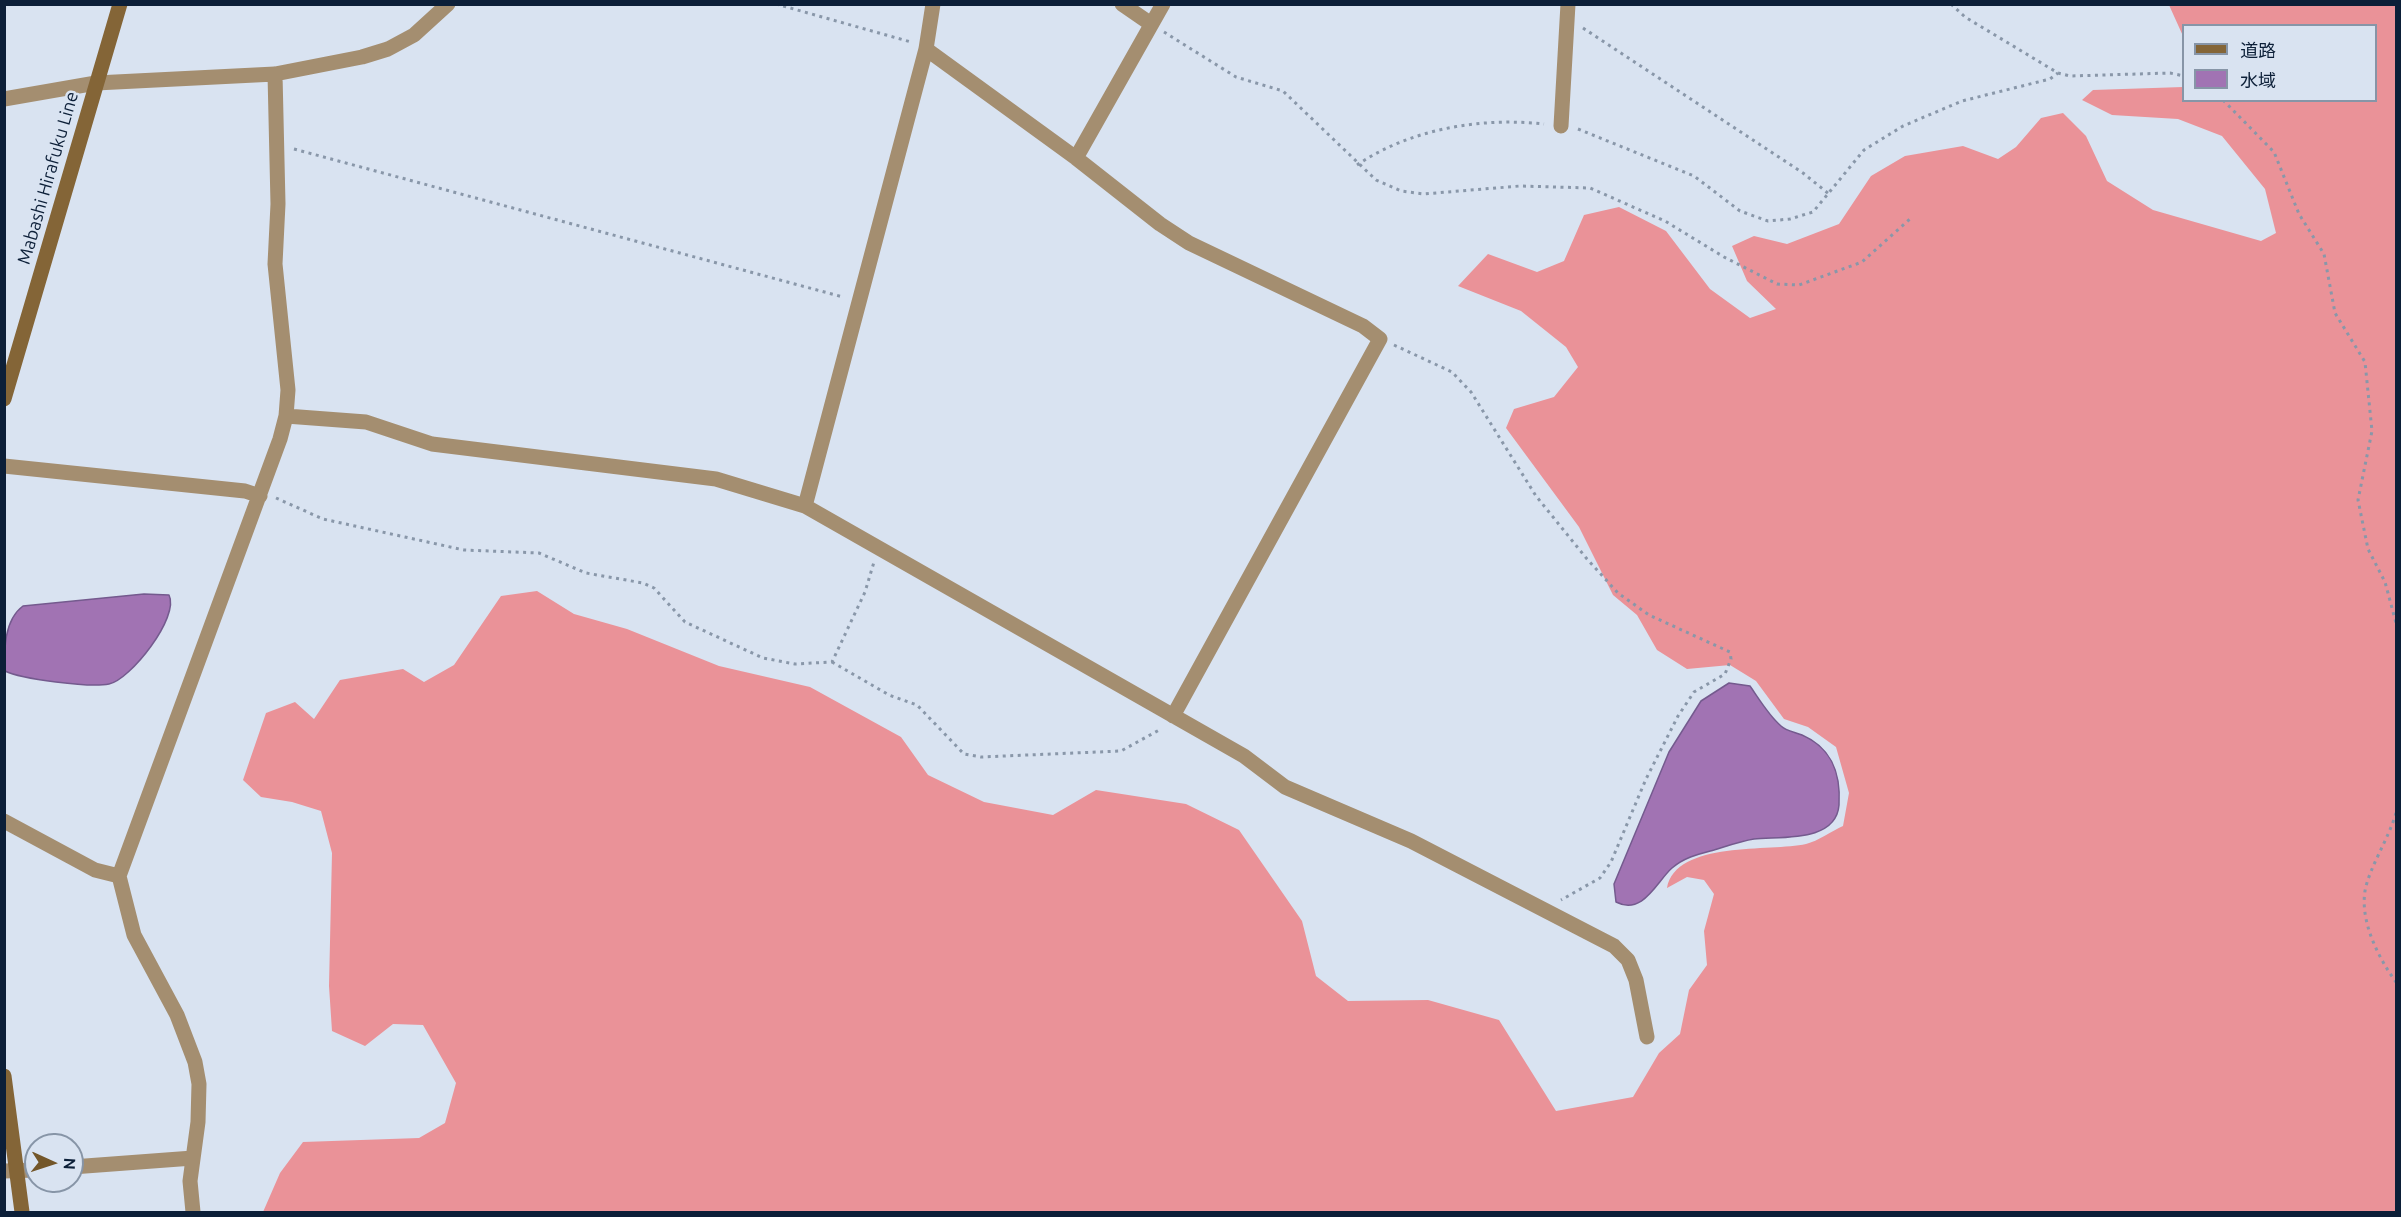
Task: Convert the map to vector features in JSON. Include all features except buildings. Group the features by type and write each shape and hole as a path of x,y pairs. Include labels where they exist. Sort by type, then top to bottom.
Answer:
{"main road":[{"name":"Mabashi Hirafuku Line","path":"4,399 120,4"},
{"path":"4,1076 11,1172 22,1212"}],"street":[{"path":"4,99 96,83 275,74 362,57 388,49 414,35 447,4"},
{"path":"805,506 926,49 933,4"},
{"path":"1122,4 1151,24"},
{"path":"1076,158 1163,4"},
{"path":"1561,126 1568,4"},
{"path":"926,49 1076,158 1160,224 1189,243 1363,326 1380,339 1173,716"},
{"path":"193,1212 190,1181 199,1112 199,1084 195,1062 177,1015 134,935 119,876 260,496 286,416 288,390 275,264 277,148 275,74"},
{"path":"286,416 366,422 432,444 716,479 805,506 1244,756 1285,787 1411,841 1614,946 1628,960 1636,980 1647,1037"},
{"path":"4,466 245,491 260,496"},
{"path":"4,821 96,870 119,876"},
{"path":"84,1166 193,1158"}],"path":[{"path":"776,4 912,42 926,49"},
{"path":"1951,4 1965,17 2058,73 2070,76 2170,73 2182,76"},
{"path":"1567,22 1577,24 1793,166 1829,194"},
{"path":"1151,24 1236,77 1283,92 1357,165 1376,180 1401,191 1424,194 1520,186 1590,188 1665,221 1777,285 1799,285 1862,262 1911,218"},
{"path":"1357,165 1368,157 1438,129 1514,121 1561,126 1575,128 1694,176 1740,211 1768,220 1790,219 1813,212 1864,150 1903,126 1962,101 2050,79 2058,73"},
{"path":"2225,102 2274,152 2299,214 2324,254 2335,313 2365,362 2372,431 2358,500 2368,549 2385,582 2397,622"},
{"path":"277,148 309,152 860,302"},
{"path":"1380,339 1452,372 1471,392 1536,496 1618,593 1649,615 1730,652 1731,659 1725,674 1694,692 1677,716 1646,779 1611,862 1600,878 1554,905 1550,913"},
{"path":"260,496 275,497 323,519 464,550 539,553 586,573 643,583 654,588 685,622 763,658 795,664 832,662 889,694 917,705 964,754 981,757 1121,751 1163,728 1173,716"},
{"path":"832,662 865,592 878,549"},
{"path":"2397,813 2365,891 2368,924 2379,954 2397,982"}],"shaded area":[{"path":"2169,5 2396,5 2396,1212 263,1212 280,1173 303,1142 419,1138 445,1123 456,1083 423,1025 393,1024 365,1046 332,1031 329,986 332,853 321,811 292,802 261,797 243,780 266,713 295,702 314,719 340,680 403,669 424,682 454,665 501,596 537,591 574,614 627,629 719,666 810,687 901,737 928,775 984,802 1053,815 1096,790 1186,804 1239,830 1302,921 1316,976 1348,1001 1428,1000 1499,1020 1556,1111 1633,1097 1659,1053 1680,1034 1689,990 1707,965 1704,931 1714,894 1704,880 1687,877 1667,888 1674,873 1688,862 1706,855 1806,844 1815,841 1843,826 1849,793 1836,747 1808,727 1784,719 1756,681 1730,665 1687,669 1657,650 1637,615 1613,595 1579,527 1506,428 1514,409 1554,397 1578,367 1566,347 1521,311 1458,286 1488,254 1537,272 1564,261 1584,215 1619,207 1666,231 1710,289 1750,318 1776,309 1747,281 1732,246 1754,236 1787,244 1839,224 1871,176 1905,156 1963,146 1998,159 2016,147 2041,118 2063,113 2086,136 2107,181 2153,210 2261,241 2276,233 2265,189 2222,136 2178,119 2112,115 2082,100 2093,90 2182,87 2182,102 2377,102 2377,24 2182,24 2182,34"}],"water":[{"path":"144,594 169,595 170,605 167,618 140,660 118,680 100,685 72,684 40,680 5,671 5,645 9,627 12,619 23,606"},
{"path":"1729,683 1750,686 1781,726 1812,740 1827,754 1838,782 1839,805 1836,817 1818,832 1792,837 1749,840 1692,856 1672,868 1642,901 1626,905 1616,902 1614,884 1669,752 1701,701"}]}
